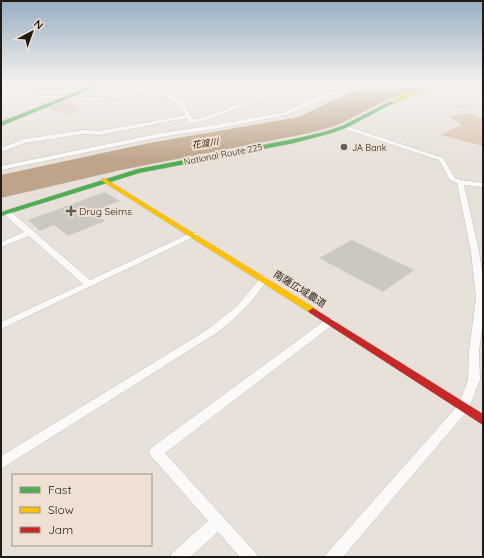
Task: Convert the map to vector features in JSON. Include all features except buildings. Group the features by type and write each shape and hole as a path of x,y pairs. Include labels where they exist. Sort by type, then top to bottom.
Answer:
{"main road":[{"path":"1,124 39,109"},
{"name":"National Route 225","path":"3,213 104,180 149,168 306,138 344,127 379,109"},
{"name":"南薩広域農道","path":"104,180 194,235 483,420"}],"street":[{"path":"185,109 194,129"},
{"path":"1,150 24,141 83,132 105,132 190,118 203,119 230,109"},
{"path":"1,167 116,143 286,113 295,109"},
{"path":"344,127 441,159 452,179 460,182 483,185"},
{"path":"333,557 464,407 474,380 474,351 482,298 475,251 460,182"},
{"path":"3,213 89,284"},
{"path":"1,245 29,233"},
{"path":"1,326 194,235"},
{"path":"1,463 211,332 231,318 247,303 264,280"},
{"path":"250,557 156,452 331,322"},
{"path":"178,557 218,522"}],"path":[{"path":"468,109 483,116"}],"shaded area":[{"path":"46,109 77,109 79,112 71,115"},
{"path":"469,113 483,118 483,146 440,135 462,125 449,117"}],"water":[{"name":"花渡川","path":"315,109 369,109 338,125 310,133 121,170 1,198 1,175 149,143 299,117"}],"traffic: fast":[{"path":"1,124 38,109"},
{"path":"1,214 138,171 294,141 326,133 344,127 379,109"}],"traffic: slow":[{"path":"104,180 313,311"}],"traffic: jam":[{"path":"313,311 483,420"}],"place":[{"name":"JA Bank","path":"344,147"},
{"name":"Drug Seims","path":"71,211"}]}
